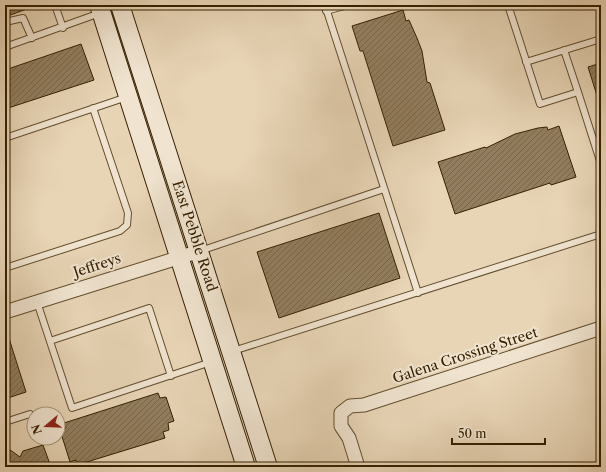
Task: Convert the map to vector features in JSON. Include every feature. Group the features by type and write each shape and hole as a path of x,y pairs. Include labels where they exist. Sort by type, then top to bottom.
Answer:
{"main road":[{"name":"East Pebble Road","path":"120,5 268,467"},
{"name":"East Pebble Road","path":"100,9 180,256 246,467"}],"street":[{"name":"Jeffreys","path":"5,312 200,251"},
{"name":"Galena Crossing Street","path":"358,467 349,438 341,426 341,413 350,406 364,405 601,328"}],"lane":[{"path":"55,5 63,28"},
{"path":"347,5 326,8 418,293"},
{"path":"508,5 540,104 578,92"},
{"path":"5,47 63,28 100,9"},
{"path":"5,22 23,18 32,38"},
{"path":"526,62 601,39"},
{"path":"564,50 601,164"},
{"path":"5,138 128,97"},
{"path":"5,268 120,231 127,225 128,213 94,108"},
{"path":"200,251 384,189"},
{"path":"232,352 601,234"},
{"path":"37,302 72,408 212,362"},
{"path":"50,341 149,308 171,376"},
{"path":"5,422 26,415"}],"building":[{"path":"5,5 35,5 35,6 5,17"},
{"path":"403,10 406,21 409,20 422,51 427,82 430,83 445,130 393,146 363,51 360,51 352,26"},
{"path":"81,44 94,80 5,109 5,70"},
{"path":"601,63 601,102 599,102 588,67"},
{"path":"559,126 576,177 551,185 550,183 455,214 438,162 485,147 486,148 515,134 538,128 547,127 548,130"},
{"path":"379,213 400,278 279,318 257,252"},
{"path":"7,332 26,392 5,399 5,333"},
{"path":"158,393 160,398 166,397 174,421 168,423 169,430 163,432 165,438 77,465 76,460 70,462 65,446 66,422"},
{"path":"43,446 51,467 5,467 5,458 9,457 6,447 20,457 23,451"}]}
